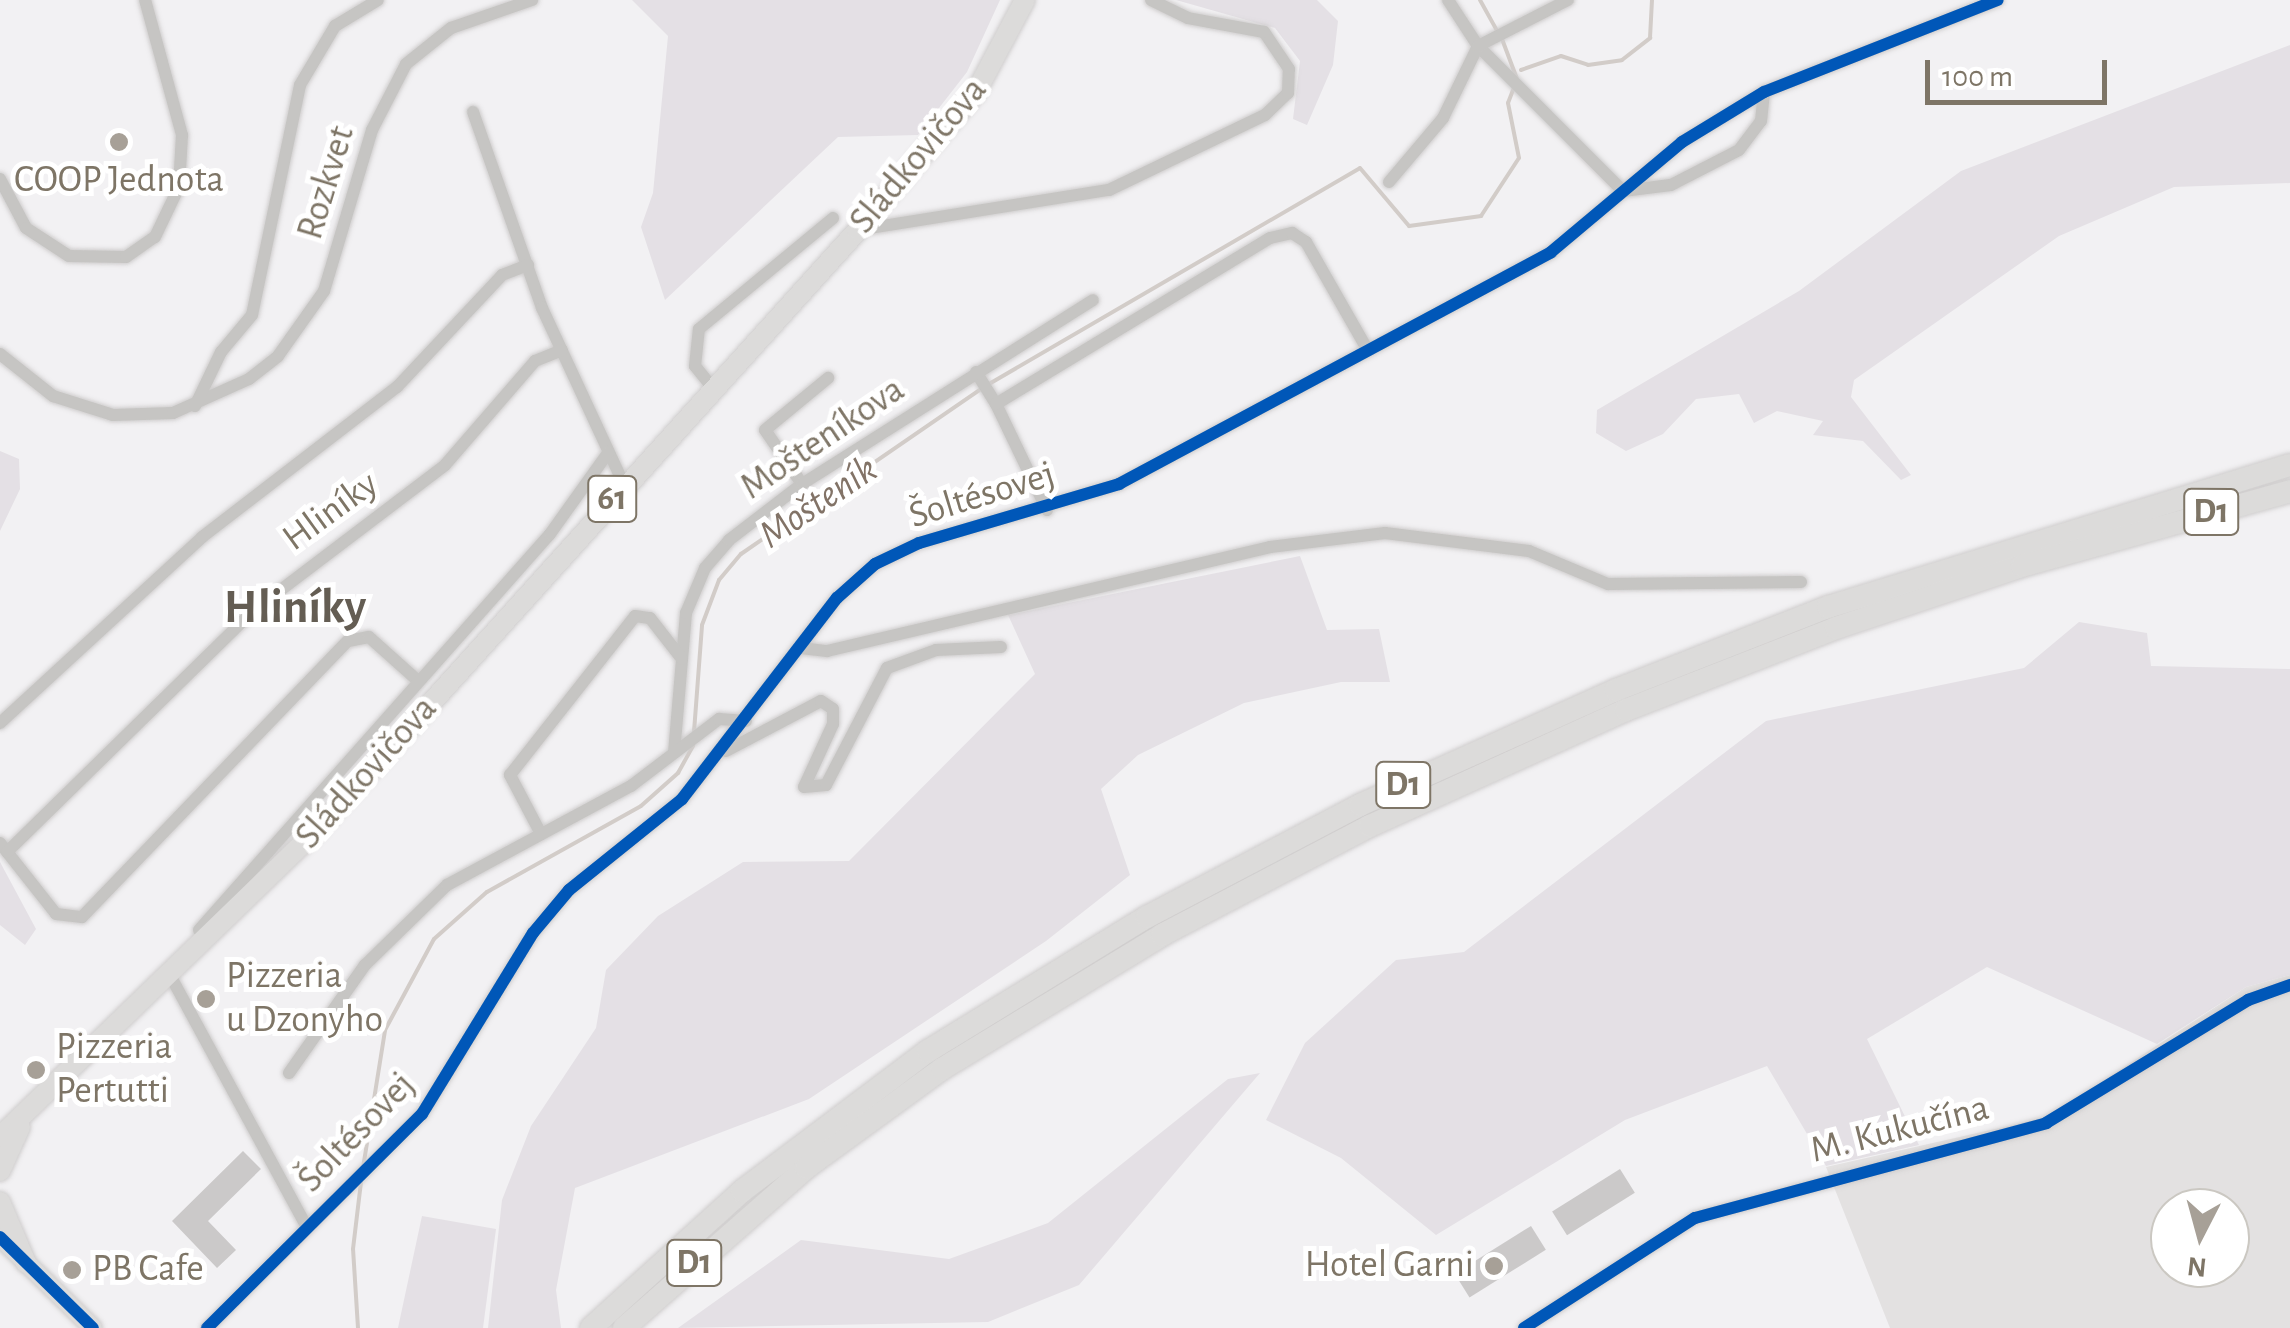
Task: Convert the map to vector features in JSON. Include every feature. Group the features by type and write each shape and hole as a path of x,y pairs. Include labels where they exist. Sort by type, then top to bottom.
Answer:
{"highway":[{"name":"D1","path":"625,1317 742,1191 928,1051 1132,926 1360,804 1616,690 1828,608 2290,466"},
{"name":"D1","path":"592,1328 625,1317 806,1168 942,1069 1162,935 1370,826 1626,710 1836,628 2022,566 2290,491"}],"main road":[{"name":"Sládkovičova","path":"0,1137 27,1116 171,977 200,937 321,824 712,387 858,230 976,92 1025,0"},
{"path":"0,1171 27,1116"},
{"path":"0,1202 26,1263"},
{"path":"0,1236 92,1328"}],"street":[{"path":"0,179 26,228 69,256 126,257 154,237 179,187 182,134 147,3 163,0"},
{"name":"Rozkvet","path":"195,406 221,352 252,315 300,85 334,26 378,0"},
{"name":"Rozkvet","path":"0,354 50,395 130,417 195,406 250,379 307,320 329,278 372,130 406,64 451,28 532,0"},
{"path":"858,230 1110,190 1265,115 1288,94 1288,69 1264,32 1188,18 1150,0"},
{"path":"1448,0 1478,46 1623,191 1671,185 1738,150 1761,121 1764,92"},
{"path":"1389,182 1443,118 1478,46 1568,0"},
{"name":"Šoltésovej","path":"208,1328 449,1079 533,934 569,890 682,800 725,751 801,648 875,564 919,543 1047,510 1119,484 1563,244 1623,191 1764,92 1998,0"},
{"path":"472,112 562,350 624,485"},
{"name":"Sládkovičova","path":"712,387 695,366 699,329 833,218"},
{"name":"Mošteníkova","path":"674,753 686,613 705,568 802,484 1270,238 1292,234 1306,242 1367,349"},
{"name":"Hliníky","path":"0,722 202,537 396,387 502,275 528,265"},
{"name":"Mošteníkova","path":"986,388 1092,300"},
{"name":"Hliníky","path":"416,679 388,647 369,636 348,642 82,917 56,914 3,848 253,611 444,465 535,361 562,350"},
{"path":"802,484 765,430 828,378"},
{"path":"986,388 1047,510"},
{"name":"Sládkovičova","path":"200,937 416,679 550,534 608,453"},
{"path":"801,648 827,652 1270,547 1385,534 1530,551 1608,584 1801,582"},
{"path":"541,834 510,775 634,616 650,618 682,659"},
{"path":"725,751 821,701 833,709 833,724 804,787 826,785 887,668 936,650 1000,647"},
{"path":"289,1073 405,919 447,885 541,834 728,716 746,722"},
{"path":"171,977 308,1227"},
{"name":"M. Kukučína","path":"1524,1328 1695,1218 2046,1123 2248,1000 2290,985"}],"shaded area":[{"path":"632,0 1000,0 967,72 918,135 838,137 665,300 641,227 653,193 668,36"},
{"path":"1176,0 1317,0 1338,21 1333,65 1307,125 1293,119 1300,61 1275,28"},
{"path":"2290,45 2290,183 2174,187 2059,236 1854,380 1851,397 1911,475 1901,480 1863,441 1813,435 1823,421 1777,411 1754,423 1739,394 1696,399 1663,434 1626,451 1596,433 1597,410 1799,291 1961,171"},
{"path":"0,451 19,459 20,489 0,531"},
{"path":"1300,556 1327,630 1379,629 1390,682 1341,682 1244,703 1138,755 1101,789 1130,875 1046,941 809,1099 575,1188 556,1290 561,1328 488,1328 502,1200 531,1126 596,1028 606,970 658,916 743,862 849,861 1035,674 1008,615"},
{"path":"2079,622 2147,633 2151,666 2290,669 2290,975 2246,987 2157,1044 1987,967 1867,1039 1919,1145 1826,1166 1767,1066 1625,1120 1436,1235 1341,1158 1266,1120 1305,1043 1396,960 1464,952 1766,721 2024,668"},
{"path":"0,862 36,929 25,945 0,925"},
{"path":"2290,975 2290,1328 1890,1328 1826,1167 2048,1117 2246,987"},
{"path":"1260,1073 1079,1285 988,1322 678,1328 801,1240 949,1259 1048,1223 1228,1079"},
{"path":"422,1216 496,1229 483,1328 398,1328"}],"building":[{"path":"243,1151 261,1169 208,1221 236,1250 217,1268 172,1221"},
{"path":"1620,1169 1635,1193 1567,1235 1552,1211"},
{"name":"Hotel Garni","path":"1531,1226 1546,1250 1470,1297 1455,1274"}],"waterway":[{"name":"Mošteník","path":"1480,0 1497,31"},
{"path":"1521,70 1561,56 1588,65 1622,60 1650,38 1652,0"},
{"name":"Mošteník","path":"1502,39 1517,79"},
{"name":"Mošteník","path":"989,384 1360,168 1409,226 1481,216 1519,158 1508,103 1514,87"},
{"name":"Mošteník","path":"694,732 702,625 719,580 741,554 981,389"},
{"name":"Mošteník","path":"363,1168 385,1030 434,939 487,892 641,806 678,773 693,746"},
{"name":"Mošteník","path":"358,1328 353,1249 361,1182"}],"cycle path":[{"path":"207,1328 422,1114 533,933 569,890 682,799 837,598 875,564 919,543 1119,484 1551,252 1682,142 1764,92 1998,0"},
{"path":"1524,1328 1695,1218 2046,1123 2248,1000 2290,985"},
{"path":"0,1237 93,1328"}],"place":[{"name":"COOP Jednota","path":"119,142"},
{"name":"Pizzeria u Dzonyho","path":"206,999"},
{"name":"Pizzeria Pertutti","path":"36,1070"},
{"name":"Hotel Garni","path":"1494,1266"},
{"name":"PB Cafe","path":"72,1270"}],"district":[{"name":"Hliníky","path":"295,609"}]}
